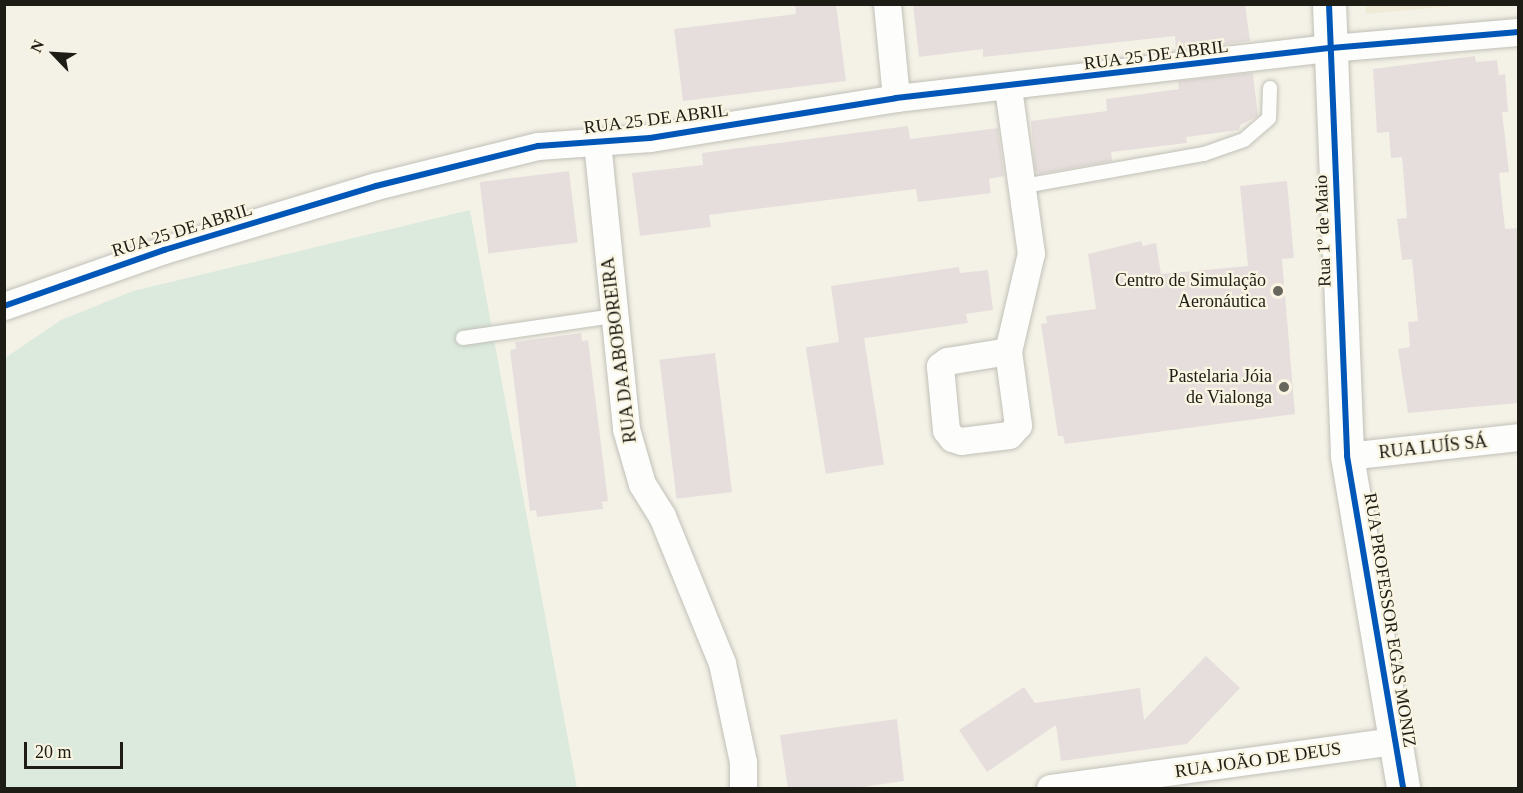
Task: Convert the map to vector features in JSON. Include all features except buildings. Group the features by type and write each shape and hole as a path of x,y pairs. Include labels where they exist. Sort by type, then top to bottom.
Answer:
{"street":[{"path":"887,4 896,98"},
{"name":"Rua 1º de Maio","path":"1329,4 1347,456"},
{"name":"RUA 25 DE ABRIL","path":"4,306 153,254 376,186 538,146 650,138 896,98 1008,88 1331,48 1518,32"},
{"path":"1008,88 1024,186 1031,253 1008,351"},
{"name":"RUA DA ABOBOREIRA","path":"597,142 626,429 642,484 662,516 722,663 743,762 743,789"},
{"name":"RUA LUÍS SÁ","path":"1347,456 1518,437"},
{"name":"RUA PROFESSOR EGAS MONIZ","path":"1347,456 1403,789"},
{"name":"RUA JOÃO DE DEUS","path":"1050,789 1394,741"}],"lane":[{"path":"1024,186 1167,162 1244,140 1269,118 1270,88"},
{"path":"463,338 614,316"}],"shaded area":[{"path":"1365,4 1465,5 1366,14"}],"green space":[{"path":"470,210 577,788 5,788 5,358 61,320 133,291"}],"cycle path":[{"path":"1329,4 1347,456 1403,788"},
{"path":"4,306 164,250 376,186 538,146 650,138 896,98 1331,48 1518,32"}],"place":[{"name":"Centro de Simulação Aeronáutica","path":"1278,291"},
{"name":"Pastelaria Jóia de Vialonga","path":"1284,387"}]}
